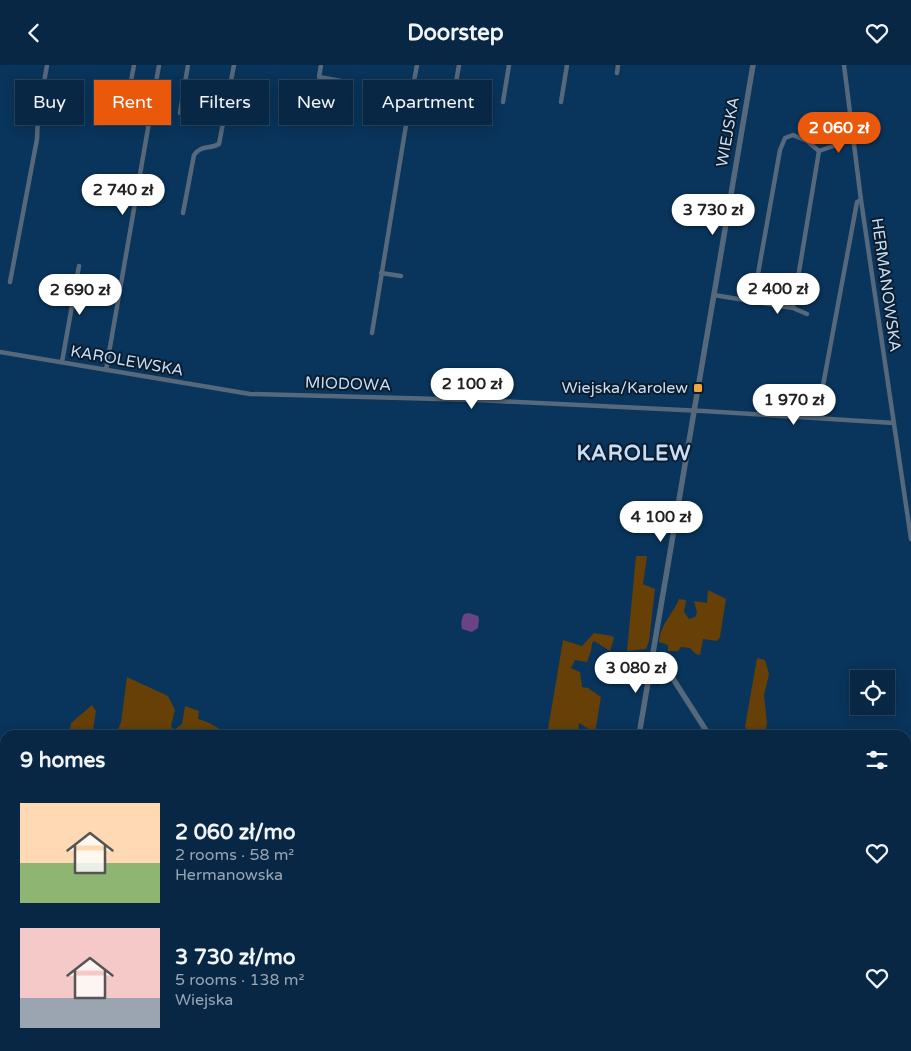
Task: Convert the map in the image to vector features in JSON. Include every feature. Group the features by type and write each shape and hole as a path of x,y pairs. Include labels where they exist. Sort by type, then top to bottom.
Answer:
{"street":[{"path":"10,283 37,139 38,117 47,65"},
{"path":"131,80 134,65"},
{"path":"106,370 159,65"},
{"path":"180,113 188,65"},
{"path":"183,213 194,155 202,147 215,147 219,144 234,65"},
{"path":"321,65 319,77 335,80"},
{"path":"414,80 417,65"},
{"path":"456,80 458,65"},
{"path":"503,102 509,65"},
{"path":"561,102 567,65"},
{"path":"616,73 618,65"},
{"name":"WIEJSKA","path":"640,730 753,65"},
{"name":"HERMANOWSKA","path":"844,65 861,200 911,539"},
{"path":"372,333 406,125"},
{"path":"753,302 780,150 785,138 793,135 807,141 819,151"},
{"path":"819,151 853,139"},
{"path":"793,308 819,151"},
{"path":"818,418 857,203 861,200"},
{"path":"62,362 79,266"},
{"path":"382,273 401,276"},
{"path":"714,295 793,308 807,314"},
{"name":"KAROLEWSKA","path":"0,352 250,394"},
{"name":"MIODOWA","path":"250,394 476,400 694,410 894,423"},
{"path":"653,655 660,658 706,730"}],"shaded area":[{"path":"636,556 647,556 643,584 655,589 649,641 646,649 627,651"},
{"path":"708,590 726,599 720,637 717,641 703,639 700,655 690,648 681,647 678,651 668,651 668,645 659,642 660,636 679,599 686,600 684,612 689,619 695,617 697,613 694,601 707,603"},
{"path":"469,613 478,616 479,619 478,628 472,632 462,629 463,616"},
{"path":"594,633 614,638 610,651 594,641 587,662 575,660 571,668 580,672 582,687 588,688 601,697 596,730 590,730 579,723 578,730 548,730 563,640 582,646"},
{"path":"757,658 765,660 769,674 764,695 766,730 748,730 745,727"},
{"path":"127,677 168,696 175,710 171,726 174,730 118,730 121,722"},
{"path":"92,705 96,711 93,730 70,730 71,723"},
{"path":"185,706 199,711 198,719 221,730 174,730 182,724"}],"place":[{"name":"Wiejska/Karolew","path":"698,388"}],"district":[{"name":"KAROLEW","path":"634,453"}]}
